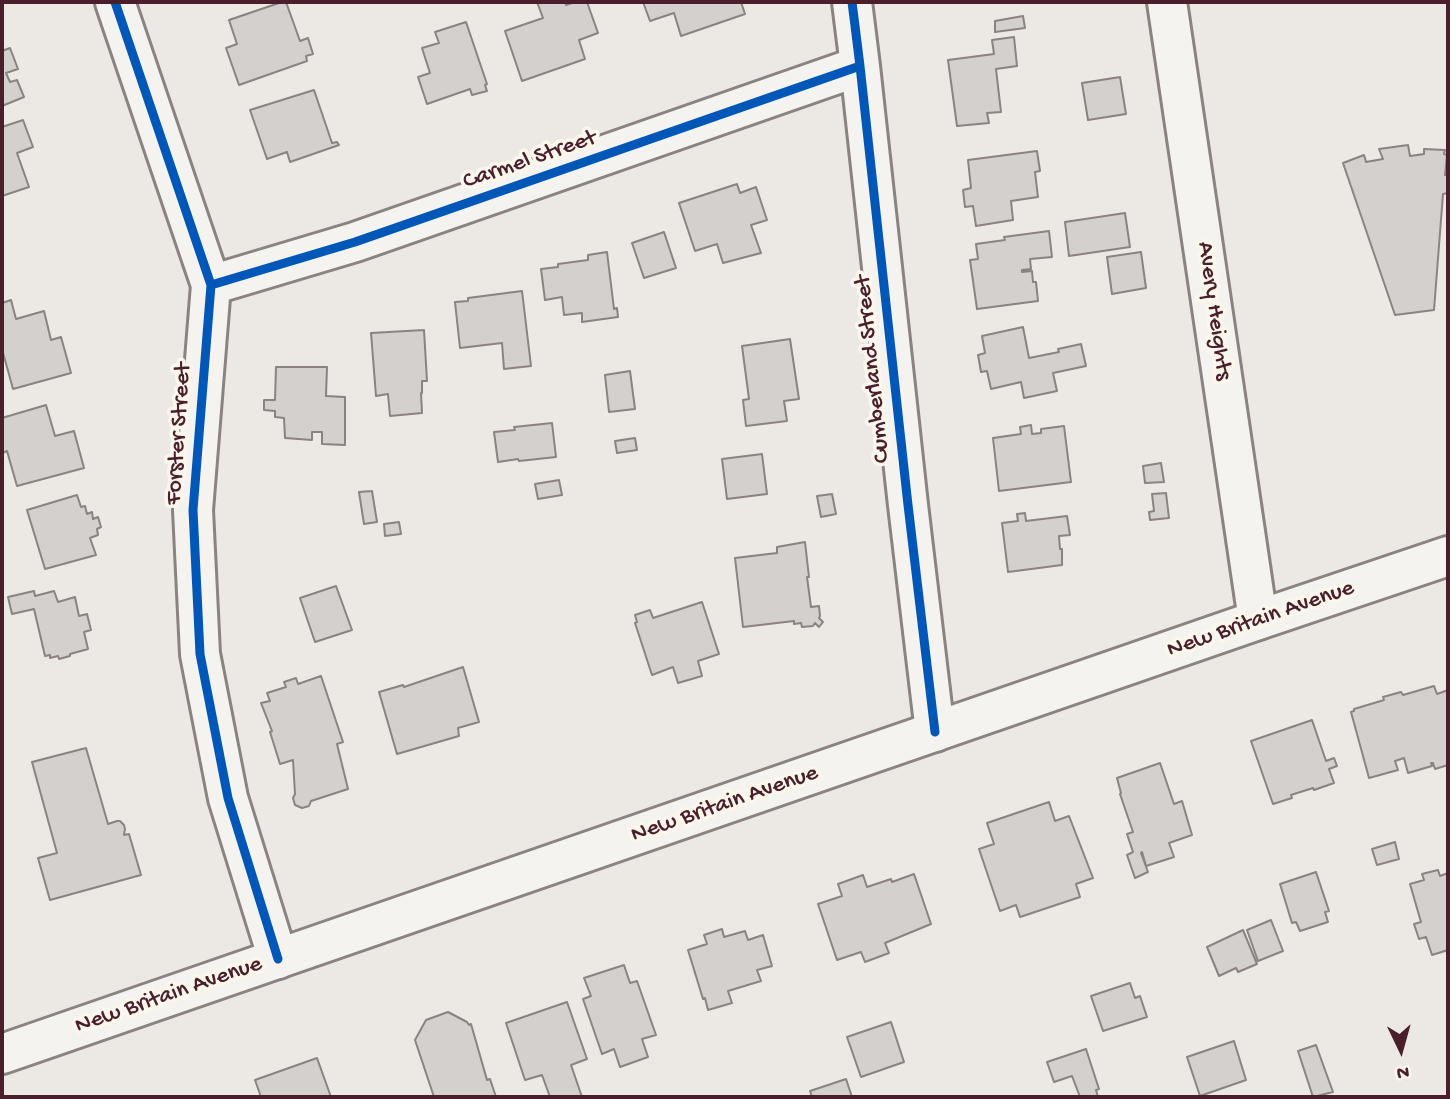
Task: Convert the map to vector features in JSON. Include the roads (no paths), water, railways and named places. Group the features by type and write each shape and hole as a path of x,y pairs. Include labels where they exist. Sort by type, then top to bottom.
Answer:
{"street":[{"name":"Forster Street","path":"115,2 211,285 193,510 200,654 228,798 278,959"},
{"name":"Cumberland Street","path":"852,2 935,732"},
{"name":"Avery Heights","path":"1167,2 1258,620"},
{"name":"Carmel Street","path":"211,285 355,242 860,65"},
{"name":"New Britain Avenue","path":"2,1054 1448,556"}]}
